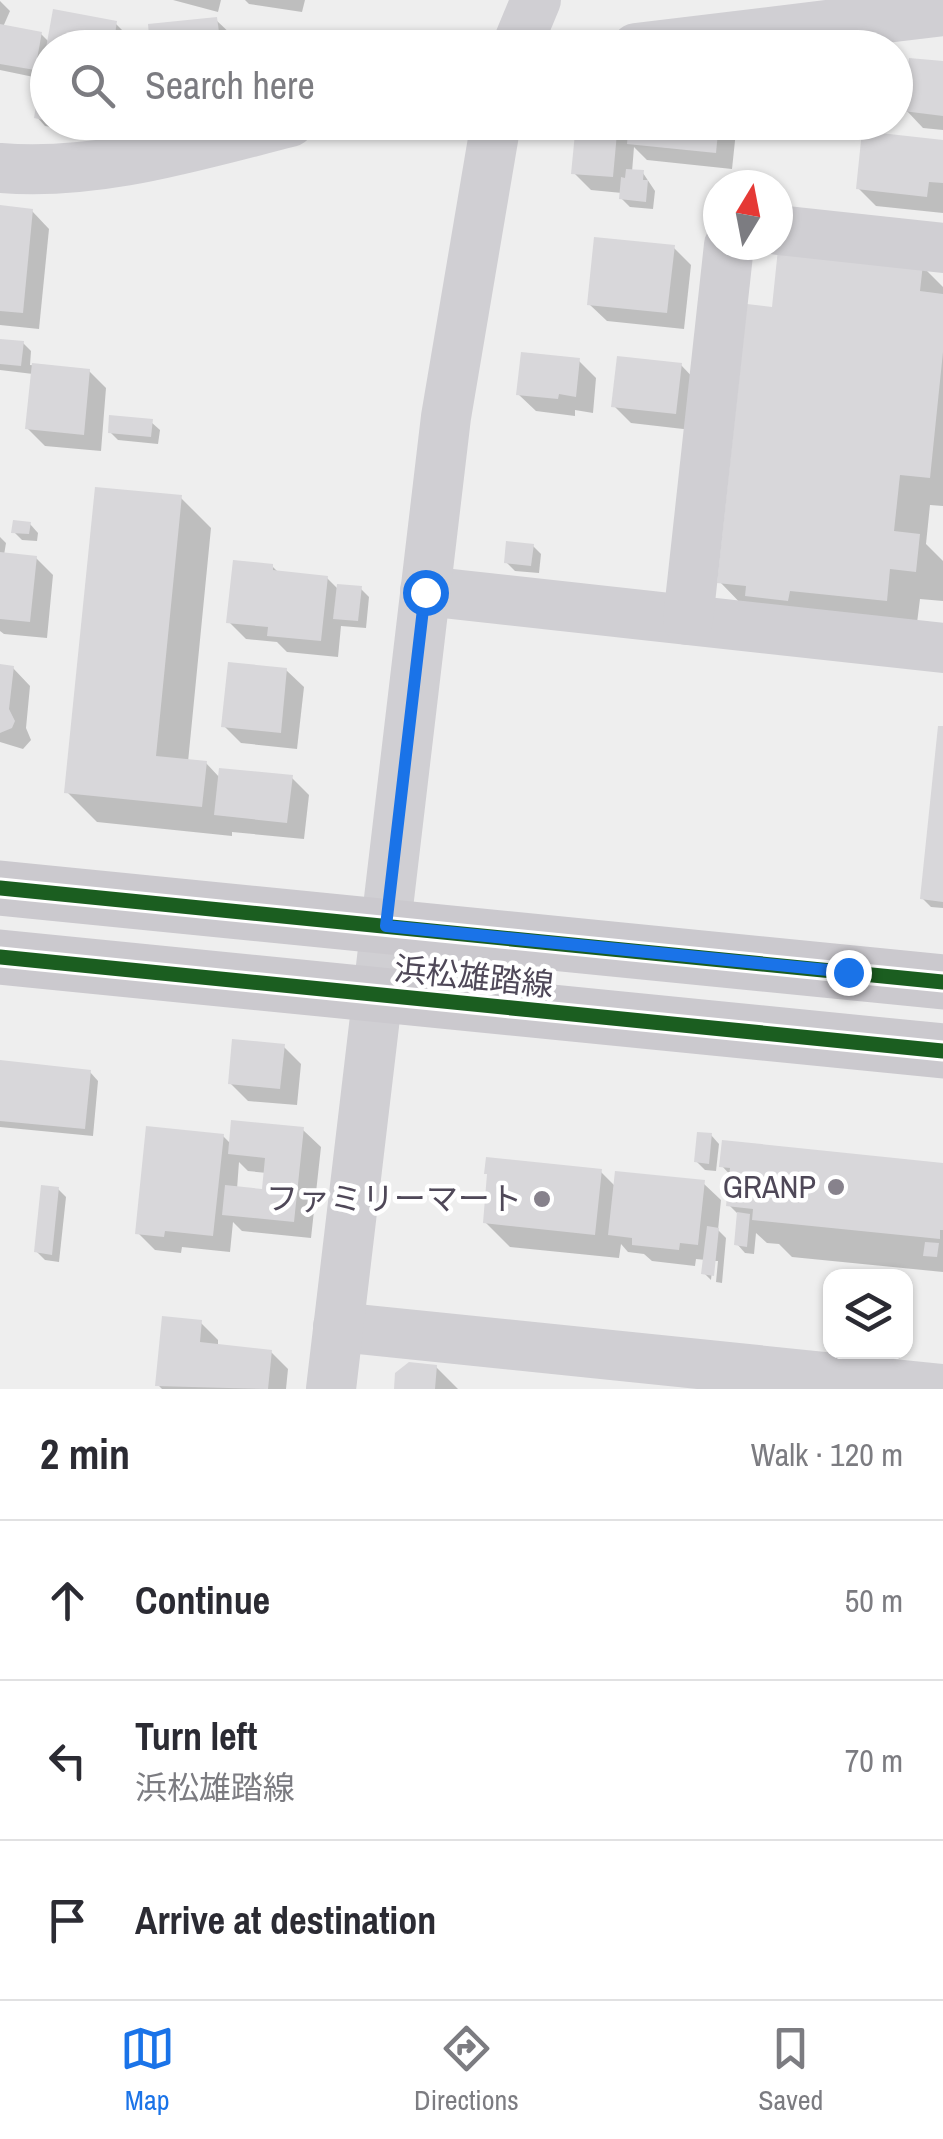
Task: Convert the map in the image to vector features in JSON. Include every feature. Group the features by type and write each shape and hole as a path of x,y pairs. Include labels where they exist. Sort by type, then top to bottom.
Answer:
{"main road":[{"name":"浜松雄踏線","path":"0,888 943,982"},
{"name":"浜松雄踏線","path":"0,956 943,1051"}],"street":[{"path":"524,30 536,0"},
{"path":"772,30 938,8"},
{"path":"0,168 120,164 217,140"},
{"path":"331,1389 425,592 462,308 493,140"},
{"path":"793,232 943,248"},
{"path":"688,620 727,260"},
{"path":"425,592 943,648"},
{"path":"338,1327 918,1388"}],"building":[{"path":"53,9 117,21 116,30 49,30"},
{"path":"217,17 219,30 148,30 148,24"},
{"path":"0,24 32,30 30,69 0,64"},
{"path":"913,58 943,61 943,116 913,112"},
{"path":"913,137 943,140 943,183 929,182 927,197 856,189 861,140 913,140"},
{"path":"574,140 616,140 613,177 571,174"},
{"path":"627,140 717,140 716,153 627,144"},
{"path":"626,169 644,170 643,180 648,180 646,202 619,199 621,177 625,178"},
{"path":"0,205 33,209 23,313 0,311"},
{"path":"594,237 675,245 667,313 587,305"},
{"path":"793,251 923,264 920,291 943,294 943,352 930,478 900,475 894,531 920,534 916,572 890,569 887,601 790,591 788,601 745,596 746,586 717,583 747,304 772,307 777,260 793,260"},
{"path":"0,339 24,341 21,366 0,364"},
{"path":"521,352 580,358 576,397 516,395"},
{"path":"617,356 682,363 676,414 611,407"},
{"path":"32,363 90,369 84,435 25,429"},
{"path":"109,415 153,419 151,437 108,433"},
{"path":"95,487 182,495 156,756 207,761 202,807 64,793"},
{"path":"13,520 31,522 29,534 11,533"},
{"path":"506,541 534,544 531,566 504,563"},
{"path":"0,552 37,556 30,622 0,619"},
{"path":"233,560 273,564 273,570 328,576 321,641 267,636 268,627 226,623"},
{"path":"337,584 362,586 358,621 333,619"},
{"path":"228,662 287,668 281,733 221,727"},
{"path":"0,664 14,666 9,709 15,721 12,728 0,733"},
{"path":"938,726 943,726 943,902 920,899"},
{"path":"219,768 293,775 287,823 214,815"},
{"path":"232,1039 285,1044 280,1089 228,1084"},
{"path":"0,1060 91,1070 85,1129 0,1121"},
{"path":"231,1120 304,1127 294,1222 222,1215 225,1185 262,1189 265,1158 228,1154"},
{"path":"146,1126 224,1134 213,1236 165,1231 164,1237 135,1234"},
{"path":"697,1132 712,1133 709,1164 694,1162"},
{"name":"GRANP","path":"722,1140 943,1163 940,1239 752,1220 753,1209 726,1206 730,1168 719,1167"},
{"name":"ファミリーマート","path":"486,1157 602,1169 595,1235 483,1223"},
{"path":"615,1171 705,1180 698,1245 680,1243 679,1250 632,1245 632,1238 608,1235"},
{"path":"41,1185 59,1187 52,1255 34,1252"},
{"path":"737,1212 750,1214 747,1247 734,1245"},
{"path":"707,1226 719,1228 714,1276 701,1274"},
{"path":"925,1242 939,1243 937,1257 923,1256"},
{"path":"162,1316 202,1320 200,1342 272,1350 268,1389 155,1386"},
{"path":"409,1362 437,1365 435,1389 394,1389 395,1373"}],"cycle path":[{"path":"0,888 943,982"},
{"path":"0,957 943,1051"}],"place":[{"name":"GRANP","path":"836,1187"},
{"name":"ファミリーマート","path":"542,1199"}],"route":[{"path":"425,592 386,926 848,972"}]}
